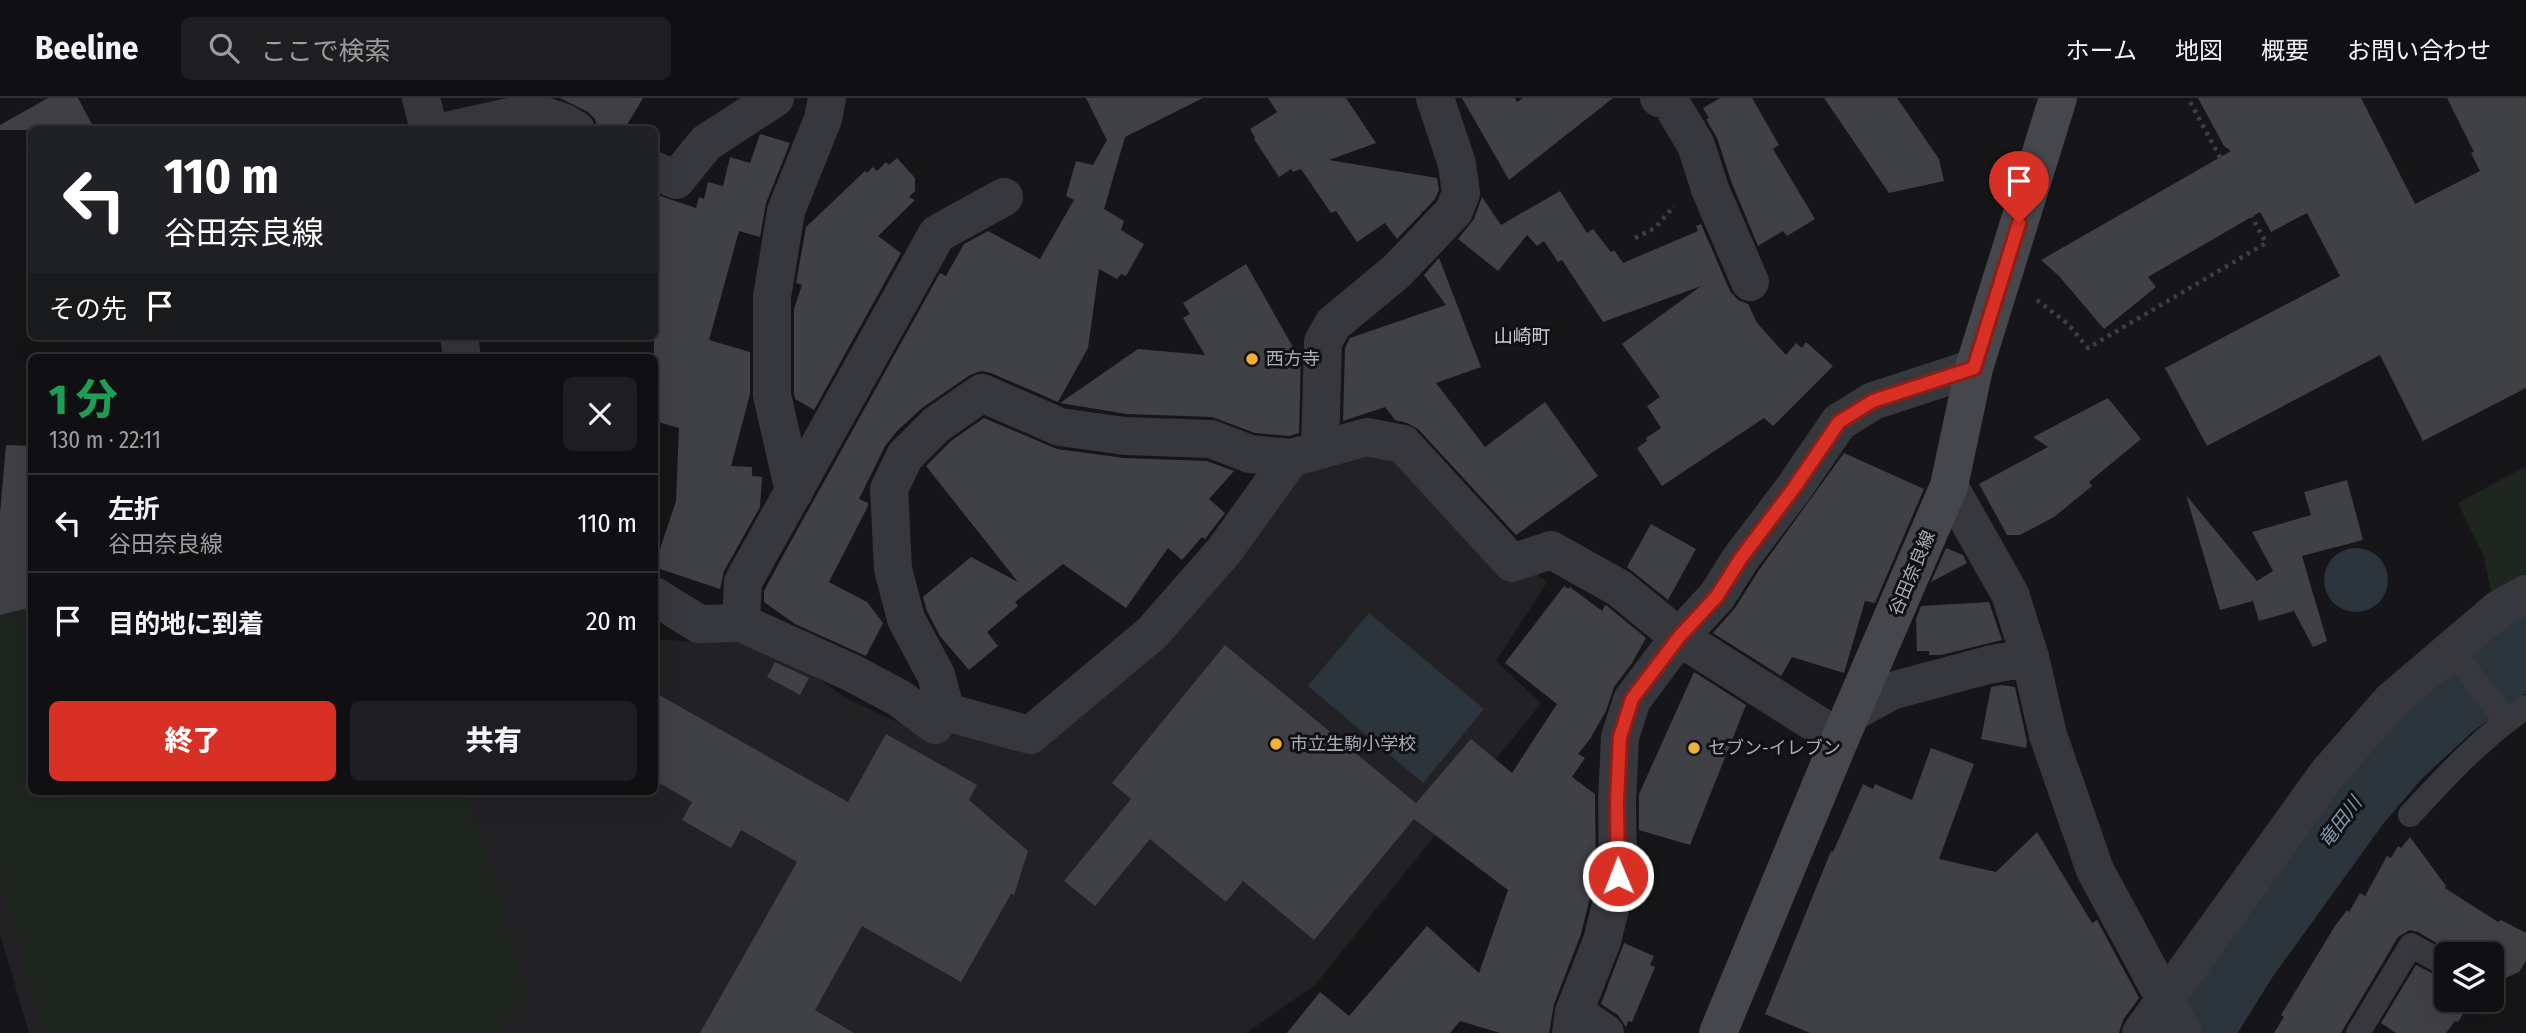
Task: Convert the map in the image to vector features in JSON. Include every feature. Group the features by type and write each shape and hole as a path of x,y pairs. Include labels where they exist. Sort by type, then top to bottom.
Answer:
{"main road":[{"name":"谷田奈良線","path":"1718,1033 1949,486 1974,368 2058,98"}],"street":[{"path":"421,98 428,126"},
{"path":"658,172 677,180 706,143 775,98"},
{"path":"794,492 772,395 772,297 786,211 823,118 827,98"},
{"path":"946,712 1030,735 1152,633 1305,454 1323,342 1333,324 1397,271 1454,211 1461,193 1457,164 1435,98"},
{"path":"1659,98 1670,100 1696,145 1710,189 1750,282"},
{"path":"468,126 532,112 570,126"},
{"path":"741,623 743,582 937,234 1004,197"},
{"path":"1605,1033 1573,1022 1602,941 1618,876 1620,737 1632,699 1679,637 1717,596 1741,558 1839,422 1873,401 1974,368"},
{"path":"946,712 936,675 906,619 893,569 889,489 905,456 937,424 982,393 1060,427 1125,436 1211,439 1250,454 1305,454 1367,438 1402,444 1512,563 1551,550 1619,588 1679,637 1846,726 1891,691 2030,657"},
{"path":"1949,486 2010,594 2030,657 2048,735 2095,870 2165,1020"},
{"path":"2165,1020 2328,773 2390,701 2499,609 2526,594"},
{"path":"658,598 699,624 741,623 852,673 899,698 935,725 946,712"}],"lane":[{"path":"2410,815 2467,754 2516,714 2451,649"},
{"path":"2358,1033 2412,945 2434,958"}],"path":[{"path":"2003,273 2068,324 2088,348 2266,243 2188,98"},
{"path":"1635,238 1655,228 1674,205 1710,189"}],"shaded area":[{"name":"市立生駒小学校","path":"1396,453 1507,583 1528,568 1547,582 1496,661 1541,703 1315,985 1246,1033 29,1033 0,934 0,585 28,579 28,795 658,795 658,639 764,643 848,699 943,741 963,729 1041,746 1308,461"},
{"path":"2526,466 2526,578 2492,596 2484,557 2458,503"},
{"path":"2350,548 2362,548 2379,557 2386,568 2386,592 2379,603 2362,612 2350,612 2338,607 2329,598 2324,586 2324,574 2329,562 2338,553"},
{"path":"1369,613 1484,709 1423,783 1308,686"},
{"path":"28,614 28,795 467,795 528,992 503,1033 45,1033 0,876 0,619"}],"building":[{"path":"48,98 78,98 93,126 28,126 28,130 0,130 0,125"},
{"path":"560,98 643,98 626,126 597,126 595,119 588,112"},
{"path":"1086,98 1203,98 1125,137 1104,209 1124,221 1121,230 1144,244 1126,276 1121,274 1117,279 1099,269 1088,348 1058,402 981,371 970,375 922,408 885,446 859,499 868,503 868,506 829,582 867,602 883,623 866,656 795,624 764,602 764,591 785,552 940,273 946,276 964,244 988,231 1040,259 1074,200 1066,196 1076,161 1093,165 1107,140"},
{"path":"1268,98 1346,98 1376,143 1329,160 1437,178 1439,190 1435,199 1423,212 1421,210 1422,213 1397,239 1385,223 1357,242 1336,211 1331,213 1301,169 1293,172 1291,169 1279,177 1254,139 1250,129 1277,112"},
{"path":"1462,98 1515,98 1517,102 1523,98 1613,98 1509,180"},
{"path":"1720,98 1752,98 1779,145 1773,149 1815,219 1787,236 1783,231 1758,246 1703,108"},
{"path":"1824,98 1897,98 1939,159 1944,181 1889,193"},
{"path":"2198,98 2361,98 2415,204 2480,171 2471,153 2474,152 2447,98 2526,98 2526,388 2423,441 2380,355 2207,446 2165,368 2340,276 2307,213 2271,232 2260,212 2148,277 2156,287 2104,329 2059,276 2041,260 2231,151 2224,146"},
{"path":"760,134 790,143 766,203 760,237 739,231 709,340 750,352 750,394 731,466 752,467 752,476 762,477 760,507 724,571 720,589 658,568 658,555 676,501 679,428 658,422 658,354 654,354 654,340 658,340 658,195 696,208 699,197 704,199 708,182 723,186 730,157 750,163"},
{"path":"897,158 915,178 915,191 909,197 915,200 878,236 901,253 814,410 795,399 794,393 794,309 802,285 796,283 806,227 865,171 867,173 873,167 877,171 886,162 889,165"},
{"path":"1560,191 1587,233 1593,229 1623,263 1698,231 1696,226 1701,224 1730,291 1738,300 1748,304 1757,323 1786,355 1796,343 1802,348 1806,342 1833,366 1773,426 1764,418 1662,486 1637,448 1661,428 1647,406 1660,397 1622,344 1701,286 1603,322 1562,260 1558,262 1544,241 1537,246 1527,235 1498,271 1458,239 1474,219 1482,197 1501,225"},
{"path":"1439,258 1481,367 1436,383 1485,447 1545,402 1598,476 1516,535 1418,429 1395,420 1385,407 1343,421 1345,348 1350,338 1446,305 1424,275"},
{"path":"1246,264 1298,356 1301,354 1299,433 1289,436 1255,433 1212,417 1127,414 1060,403 1138,349 1205,355 1183,318 1190,314 1183,303"},
{"path":"2108,398 2141,439 2089,482 2092,486 2054,517 2020,535 2007,535 1979,484 2048,447 2033,437"},
{"path":"984,418 1057,449 1124,458 1207,461 1234,471 1209,499 1225,513 1205,539 1202,537 1182,560 1168,548 1126,608 1063,564 1015,602 1018,606 987,632 998,646 969,670 940,636 923,597 971,557 1018,582 926,466 951,441"},
{"path":"6,445 28,446 28,608 0,615 0,514"},
{"path":"1844,453 1924,489 1875,603 1865,601 1844,673 1792,657 1781,676 1713,633 1735,608 1759,570"},
{"path":"2347,480 2363,540 2302,556 2327,641 2313,647 2294,611 2259,621 2253,601 2220,610 2186,495 2257,581 2273,571 2252,532 2311,515 2304,492"},
{"path":"1651,524 1696,549 1668,600 1627,567"},
{"path":"1946,548 1963,555 1967,563 1931,582"},
{"path":"1564,586 1568,589 1570,587 1602,611 1605,605 1607,606 1646,638 1614,687 1606,711 1578,754 1585,758 1572,777 1595,794 1596,873 1581,934 1554,1004 1549,1033 1500,1033 1460,1021 1450,1033 1287,1033 1320,992 1349,1016 1427,926 1479,973 1508,890 1414,819 1314,940 1243,881 1226,902 1150,839 1095,906 1064,881 1131,799 1112,783 1225,645 1416,803 1471,739 1512,773 1557,704 1505,663"},
{"path":"1989,602 2002,640 1941,655 1917,651 1916,619 1921,606"},
{"path":"775,662 809,678 800,695 767,677"},
{"name":"セブン-イレブン","path":"1694,672 1746,705 1690,845 1639,830 1639,794"},
{"path":"1991,687 2015,687 2026,748 1981,739"},
{"path":"658,694 848,802 886,734 977,785 969,800 1028,851 1014,895 1011,894 961,982 862,926 815,1010 854,1033 700,1033 797,862 741,830 731,848 682,820 692,802 658,782"},
{"path":"1931,748 1974,764 1939,859 1996,872 2037,832 2092,923 2097,920 2139,998 2123,1020 2119,1033 1810,1033 1765,1014 1831,851 1833,852 1863,784 1873,789 1875,784 1912,800"},
{"path":"2410,837 2445,888 2498,922 2501,920 2526,933 2526,961 2519,972 2504,979 2504,942 2435,942 2410,930 2398,937 2341,1033 2274,1033 2284,1017 2281,1015 2335,926 2347,910 2349,912 2360,893 2365,896 2387,856 2391,858 2398,846 2401,848"},
{"path":"1624,943 1654,956 1650,965 1655,967 1632,1022 1628,1021 1626,1027 1618,1015 1601,1004"},
{"path":"2416,965 2434,974 2434,1012 2464,1012 2446,1033 2396,1033 2381,1023"}],"waterway":[{"name":"竜田川","path":"2194,1033 2242,956 2354,801 2396,752 2449,703 2526,647"}],"place":[{"name":"西方寺","path":"1252,359"},
{"name":"市立生駒小学校","path":"1276,744"},
{"name":"セブン-イレブン","path":"1694,748"}],"district":[{"name":"山崎町","path":"1522,336"}],"route":[{"path":"1618,876 1620,737 1632,699 1679,637 1717,596 1741,558 1839,422 1873,401 1974,368 2019,223"}]}
